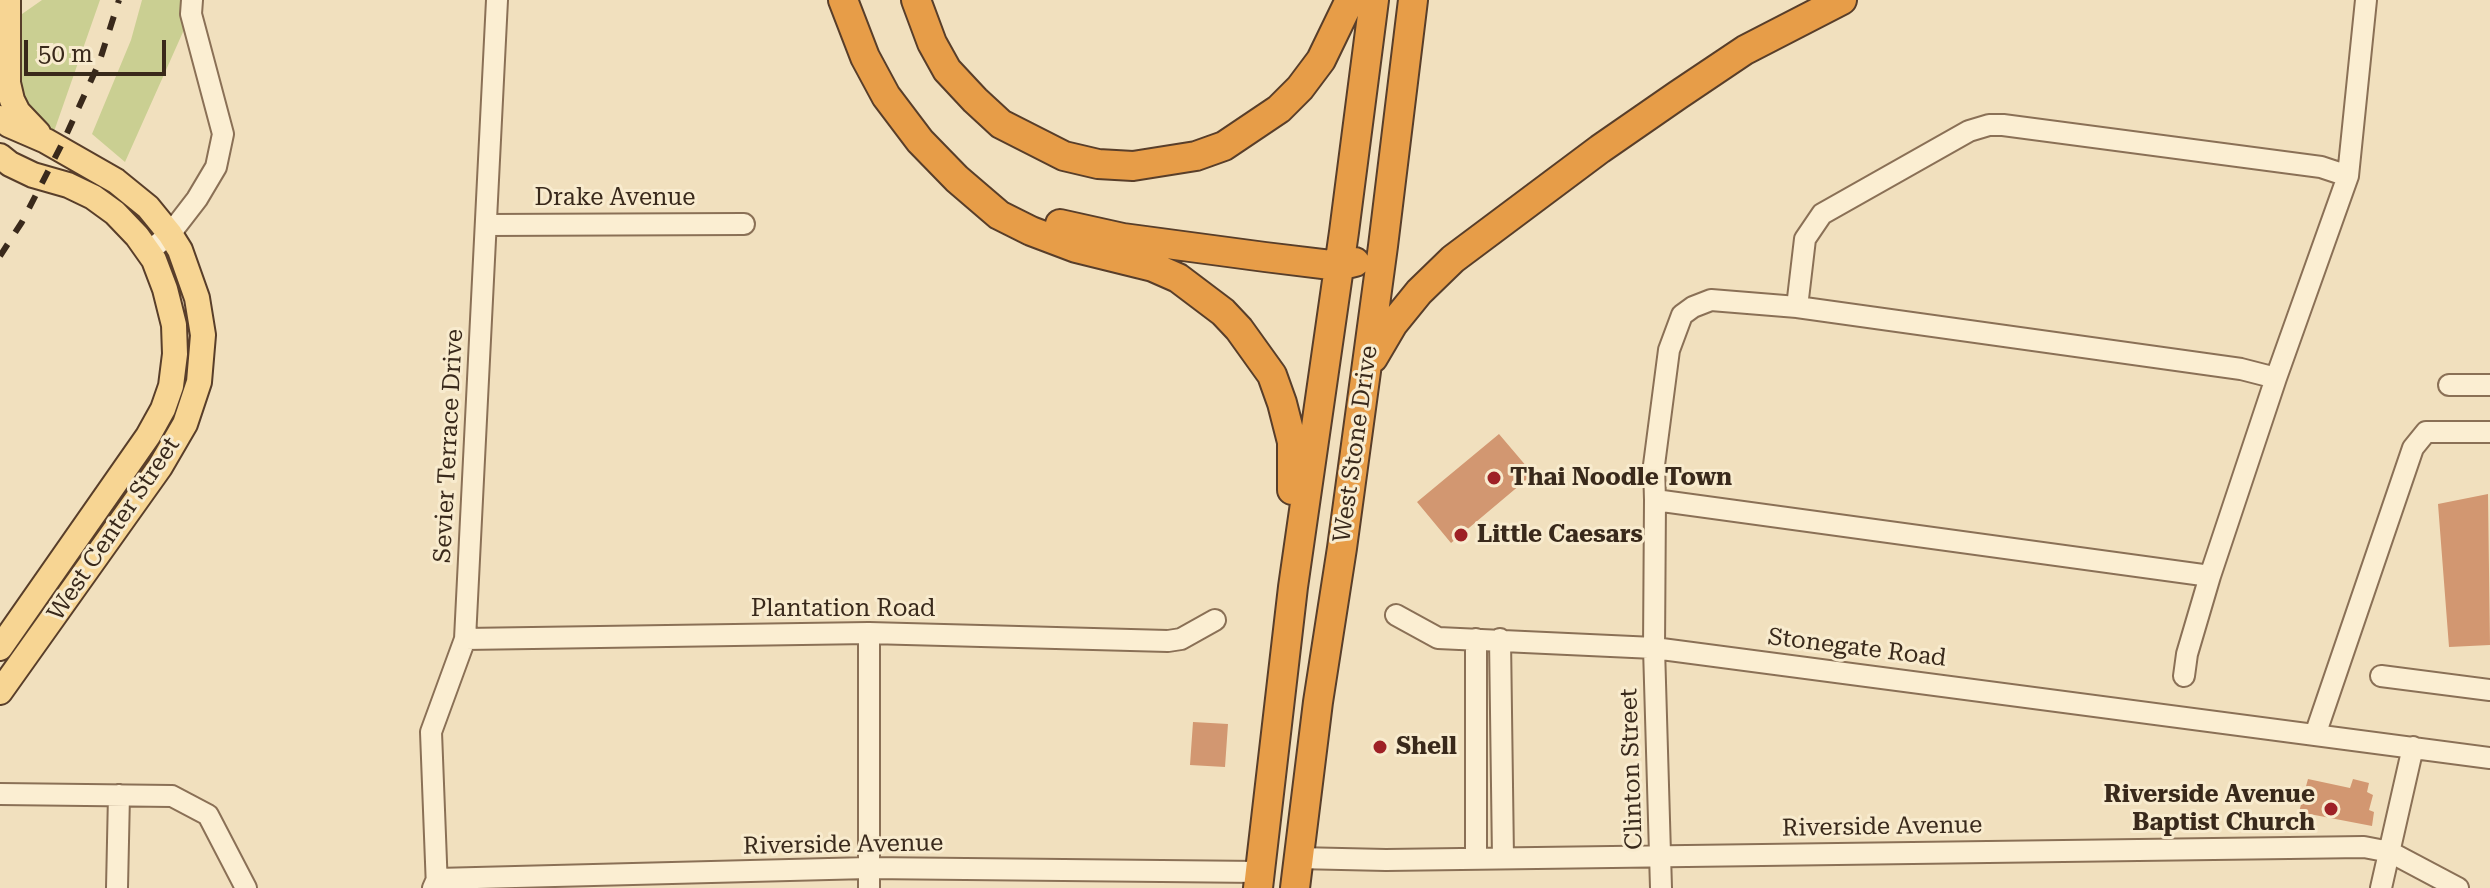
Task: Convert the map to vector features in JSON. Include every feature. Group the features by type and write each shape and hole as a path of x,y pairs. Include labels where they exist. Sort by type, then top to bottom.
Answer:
{"highway":[{"path":"843,0 865,57 886,96 920,141 957,179 999,215 1076,248 1153,267 1178,278 1223,312 1239,329 1272,375 1292,442 1293,587"},
{"path":"916,0 932,43 947,70 1001,124 1064,156 1098,164 1133,166 1160,164 1224,146 1279,109 1321,60 1350,0"},
{"name":"West Stone Drive","path":"1263,883 1293,587 1374,0"},
{"name":"West Stone Drive","path":"1295,888 1383,246 1413,0"},
{"path":"1366,369 1393,324 1419,292 1453,259 1689,87 1745,50 1842,0"},
{"path":"957,179 1006,204 1065,226 1123,238 1339,266 1374,254 1383,246"},
{"path":"1289,631 1299,660 1280,829 1286,847 1297,858"}],"main road":[{"path":"8,0 8,83 12,100 18,112 46,141"},
{"name":"West Center Street","path":"0,118 116,181 148,207 170,234 190,275 203,335 199,382 185,424 160,467 0,692"},
{"name":"West Center Street","path":"0,648 148,436 163,409 172,375 174,325 165,289 148,252 115,213 93,197 68,185 33,175 3,161"}],"street":[{"path":"148,252 170,234 197,199 216,167 223,134 191,14 192,0"},
{"name":"Sevier Terrace Drive","path":"435,885 431,732 465,639 497,0"},
{"path":"2184,676 2187,654 2210,576 2348,176 2366,0"},
{"path":"1797,307 1805,239 1822,214 1969,131 1989,125 2321,167 2348,176"},
{"name":"Drake Avenue","path":"486,225 744,224"},
{"name":"Clinton Street","path":"1661,888 1654,648 1654,465 1669,350 1682,315 1711,300 1797,307 2241,369 2276,378"},
{"path":"2449,385 2490,385"},
{"path":"2315,735 2413,448 2426,432 2490,432"},
{"path":"1655,500 2210,576"},
{"name":"Stonegate Road","path":"1396,615 1438,638 1654,648 2490,758"},
{"name":"Plantation Road","path":"465,639 869,633 1168,641 1181,639 1215,620"},
{"path":"868,878 869,633"},
{"path":"1476,639 1476,858"},
{"path":"1500,639 1503,858"},
{"path":"2381,676 2490,690"},
{"path":"2381,888 2413,747"},
{"path":"0,794 172,796 208,815 246,888"},
{"path":"117,888 119,795"},
{"name":"Riverside Avenue","path":"1297,858 1386,860 2364,847 2390,852 2458,888"},
{"name":"Riverside Avenue","path":"435,885 868,878 1153,879 1263,883"}],"green space":[{"path":"42,0 100,0 51,140 8,83 22,14"},
{"path":"142,0 192,0 191,14 125,162 92,134 131,40"}],"building":[{"path":"1499,434 1533,474 1451,543 1417,502"},
{"path":"2488,494 2490,645 2449,647 2438,504"},
{"path":"1193,722 1228,724 1225,767 1190,765"},
{"path":"2308,779 2350,788 2353,779 2369,783 2367,792 2373,795 2369,810 2374,812 2372,826 2299,812"}],"railway":[{"path":"0,256 22,222 63,142 99,63 119,0"}],"place":[{"name":"Thai Noodle Town","path":"1494,478"},
{"name":"Little Caesars","path":"1461,535"},
{"name":"Shell","path":"1380,747"},
{"name":"Riverside Avenue Baptist Church","path":"2331,809"}]}
